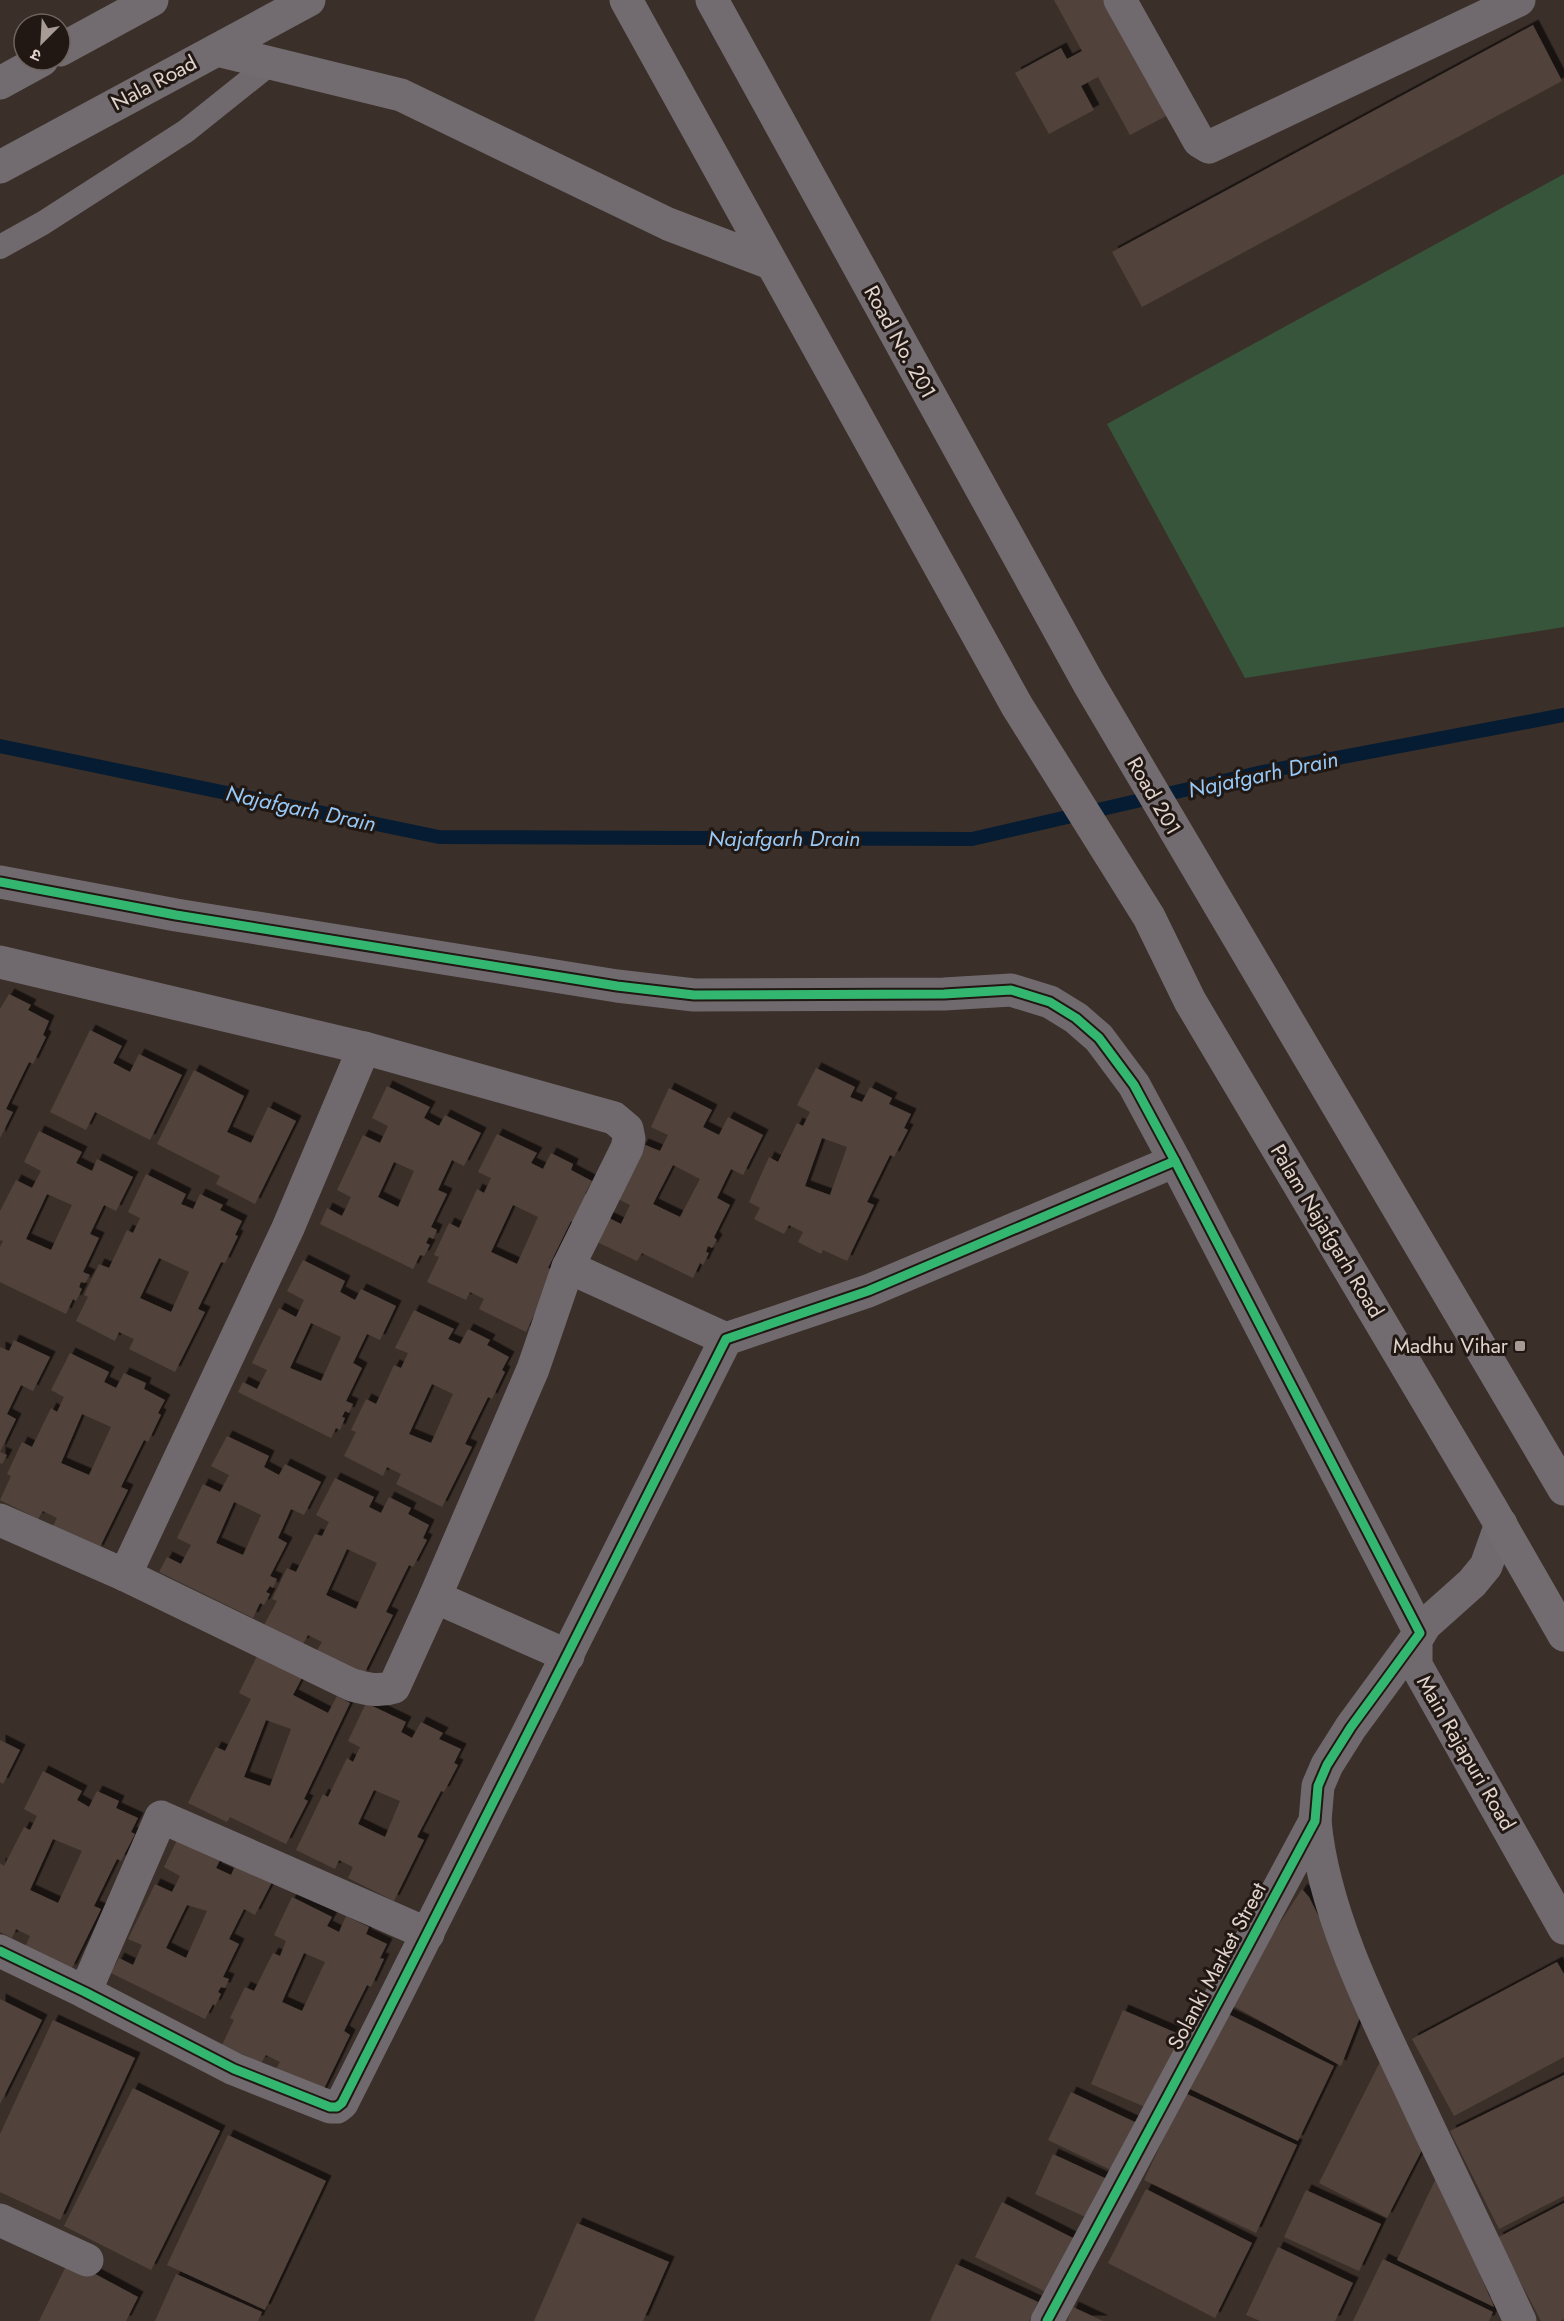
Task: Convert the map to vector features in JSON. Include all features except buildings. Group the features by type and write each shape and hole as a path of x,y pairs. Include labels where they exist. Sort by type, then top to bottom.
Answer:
{"main road":[{"path":"72,43 152,0"},
{"name":"Nala Road","path":"0,167 309,0"},
{"path":"626,0 770,263"},
{"name":"Road No. 201","path":"712,0 1089,684"},
{"path":"739,51 741,0"},
{"path":"217,50 401,95 668,224 770,263"},
{"path":"0,83 20,72"},
{"name":"Palam Najafgarh Road","path":"770,263 1017,706 1149,917 1190,1001 1501,1524 1564,1635"},
{"name":"Road 201","path":"1089,684 1564,1489"}],"street":[{"path":"1120,0 1199,141 1209,147 1519,0"},
{"path":"0,882 187,917 617,986 694,995 944,994 1011,990 1050,1002 1076,1018 1099,1038 1134,1085 1420,1633"},
{"path":"0,962 364,1048 614,1118 627,1129 629,1139 627,1148 568,1267 533,1369 394,1687 383,1691 352,1685 126,1575 0,1520"},
{"path":"126,1575 288,1228 364,1048"},
{"path":"568,1267 726,1339 868,1291 1175,1161"},
{"path":"0,1951 234,2069 330,2107 337,2107 342,2103 726,1339"},
{"path":"1420,1633 1425,1625 1472,1583 1486,1566 1501,1524"},
{"path":"435,1597 568,1656"},
{"name":"Solanki Market Street","path":"1047,2321 1315,1821 1318,1786 1327,1765 1351,1727 1420,1633"},
{"name":"Main Rajapuri Road","path":"1420,1633 1416,1640 1416,1665 1564,1928"},
{"path":"85,1992 161,1817 428,1934"},
{"path":"1315,1821 1317,1846 1339,1921 1368,2000 1519,2320"},
{"path":"0,2220 87,2260"}],"lane":[{"path":"0,247 43,223 186,131 271,63"}],"green space":[{"path":"1564,174 1564,627 1245,678 1107,424"}],"waterway":[{"name":"Najafgarh Drain","path":"0,746 439,837 972,839 1258,773 1564,715"}],"cycle path":[{"path":"0,882 176,915 617,986 694,995 944,994 1011,990 1050,1002 1076,1018 1099,1038 1134,1085 1175,1161"},
{"path":"0,1951 234,2069 330,2107 337,2107 342,2103 726,1339 868,1291 1175,1161 1420,1633 1351,1727 1327,1765 1318,1786 1315,1821 1047,2321"}],"place":[{"name":"Madhu Vihar","path":"1520,1346"}]}
